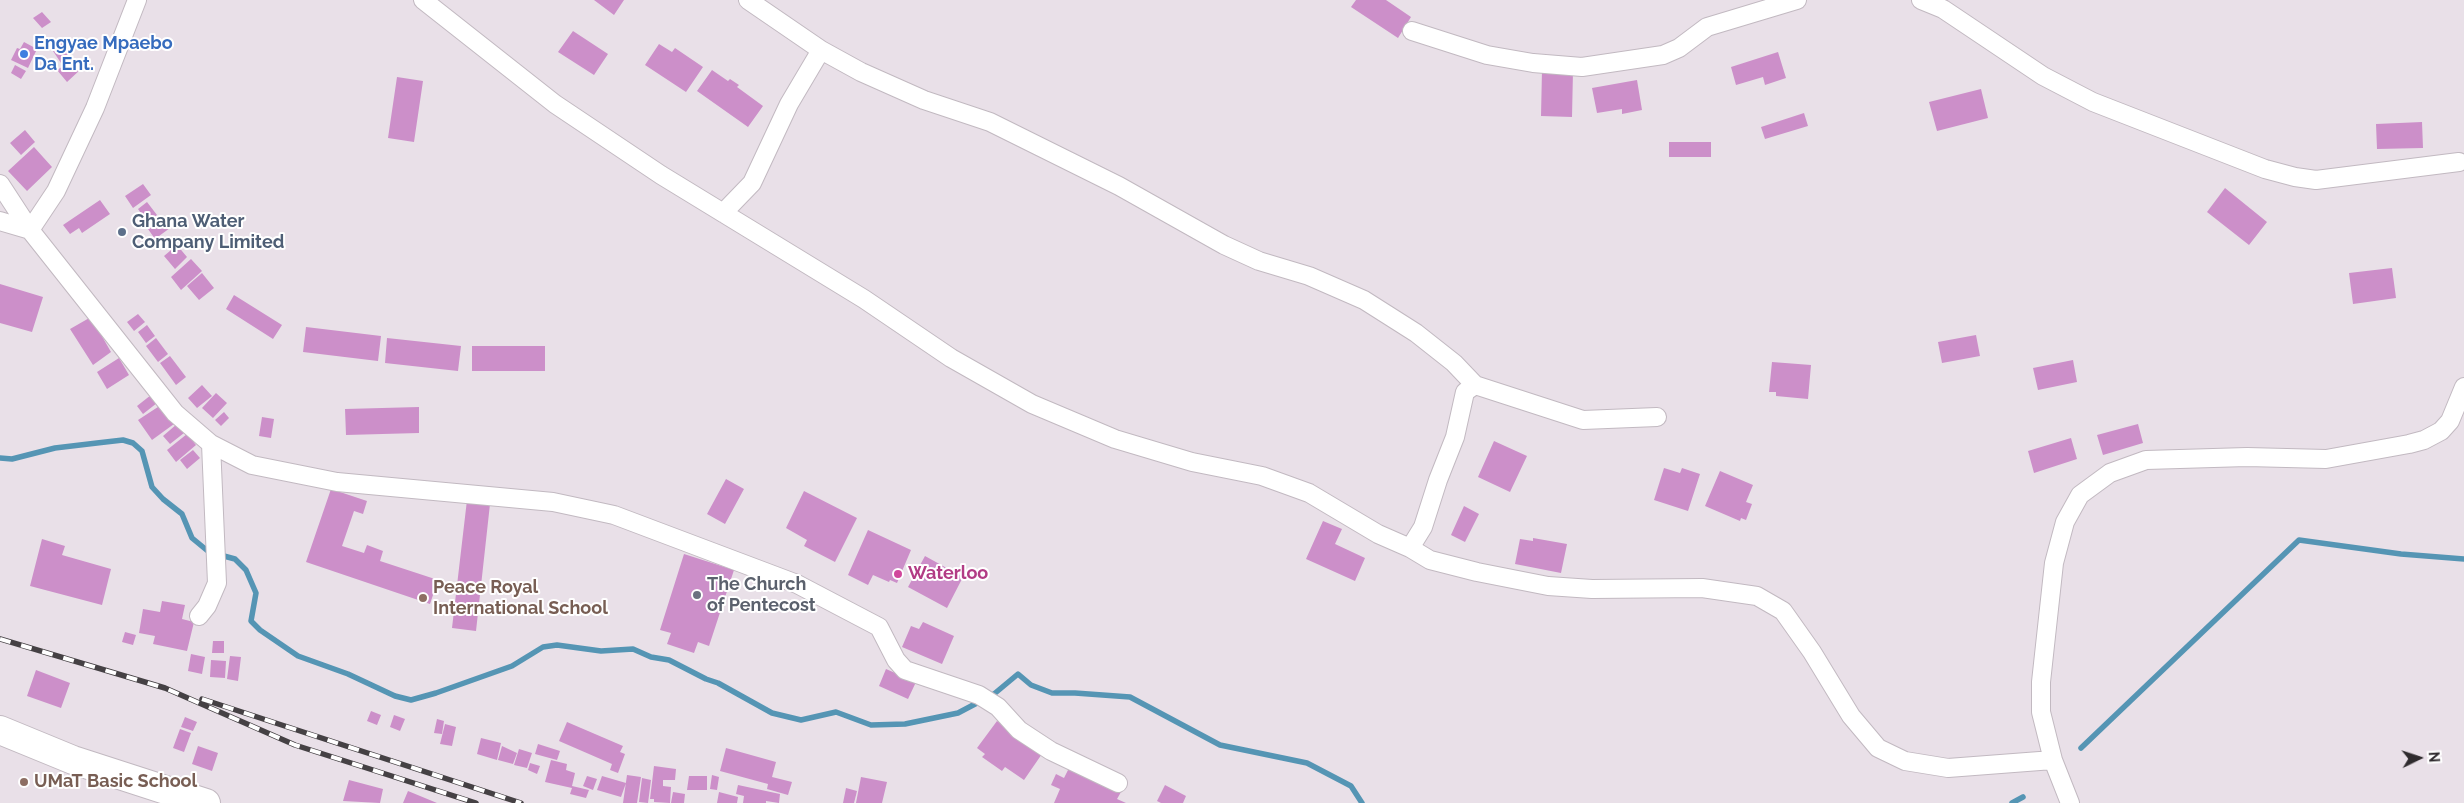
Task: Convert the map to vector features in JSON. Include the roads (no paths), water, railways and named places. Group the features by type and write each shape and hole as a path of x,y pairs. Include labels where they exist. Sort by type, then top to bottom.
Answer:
{"main road":[{"path":"0,730 72,760 206,803"}],"street":[{"path":"30,230 56,191 94,108 137,0"},
{"path":"423,0 555,104 661,175 864,299 951,358 1032,404 1115,439 1192,462 1262,476 1310,493 1378,534 1410,548 1430,560 1517,582 1548,586 1592,590 1702,588 1757,596 1782,611 1812,652 1851,716 1878,748 1905,761 1948,768 2053,760"},
{"path":"748,0 821,50 861,72 924,100 990,122 1119,186 1224,245 1260,262 1309,276 1364,300 1416,333 1454,362 1476,385 1583,420 1657,417"},
{"path":"1412,31 1487,55 1533,63 1582,67 1663,55 1707,27 1797,0"},
{"path":"1921,0 1943,9 2043,76 2093,102 2265,169 2316,180 2462,158"},
{"path":"723,213 752,183 789,104 821,50"},
{"path":"0,184 30,230 175,413 211,444 252,465 337,482 553,502 614,515 797,584 879,627 896,660 905,670 979,695 998,707 1019,730 1051,751 1118,783"},
{"path":"0,221 30,230"},
{"path":"1410,548 1423,528 1438,480 1455,437 1465,392 1476,385"},
{"path":"2070,803 2053,760 2041,712 2041,682 2054,563 2065,522 2080,494 2110,473 2146,460 2248,457 2326,459 2424,440 2441,431 2450,421 2464,387"},
{"path":"199,616 207,606 217,583 218,566 211,444"}],"waterway":[{"path":"0,458 12,459 55,448 123,440 133,443 142,451 152,487 163,499 182,514 192,538 209,552 235,559 246,570 256,593 251,621 260,630 298,656 348,674 395,696 411,700 436,693 512,666 543,647 557,645 601,651 633,649 651,657 669,660 718,683 772,713 801,720 836,712 871,725 905,724 958,713 994,694 1018,674 1031,685 1052,693 1130,697 1220,745 1307,763 1351,786 1362,803"},
{"path":"2081,748 2299,540 2401,554 2464,559"},
{"path":"2012,803 2023,797"}],"railway":[{"path":"0,639 165,688 295,745 476,803"},
{"path":"202,699 521,803"}],"place":[{"name":"Engyae Mpaebo Da Ent.","path":"24,54"},
{"name":"Ghana Water Company Limited","path":"122,232"},
{"name":"Waterloo","path":"898,574"},
{"name":"The Church of Pentecost","path":"697,595"},
{"name":"Peace Royal International School","path":"423,598"},
{"name":"UMaT Basic School","path":"24,782"}]}
